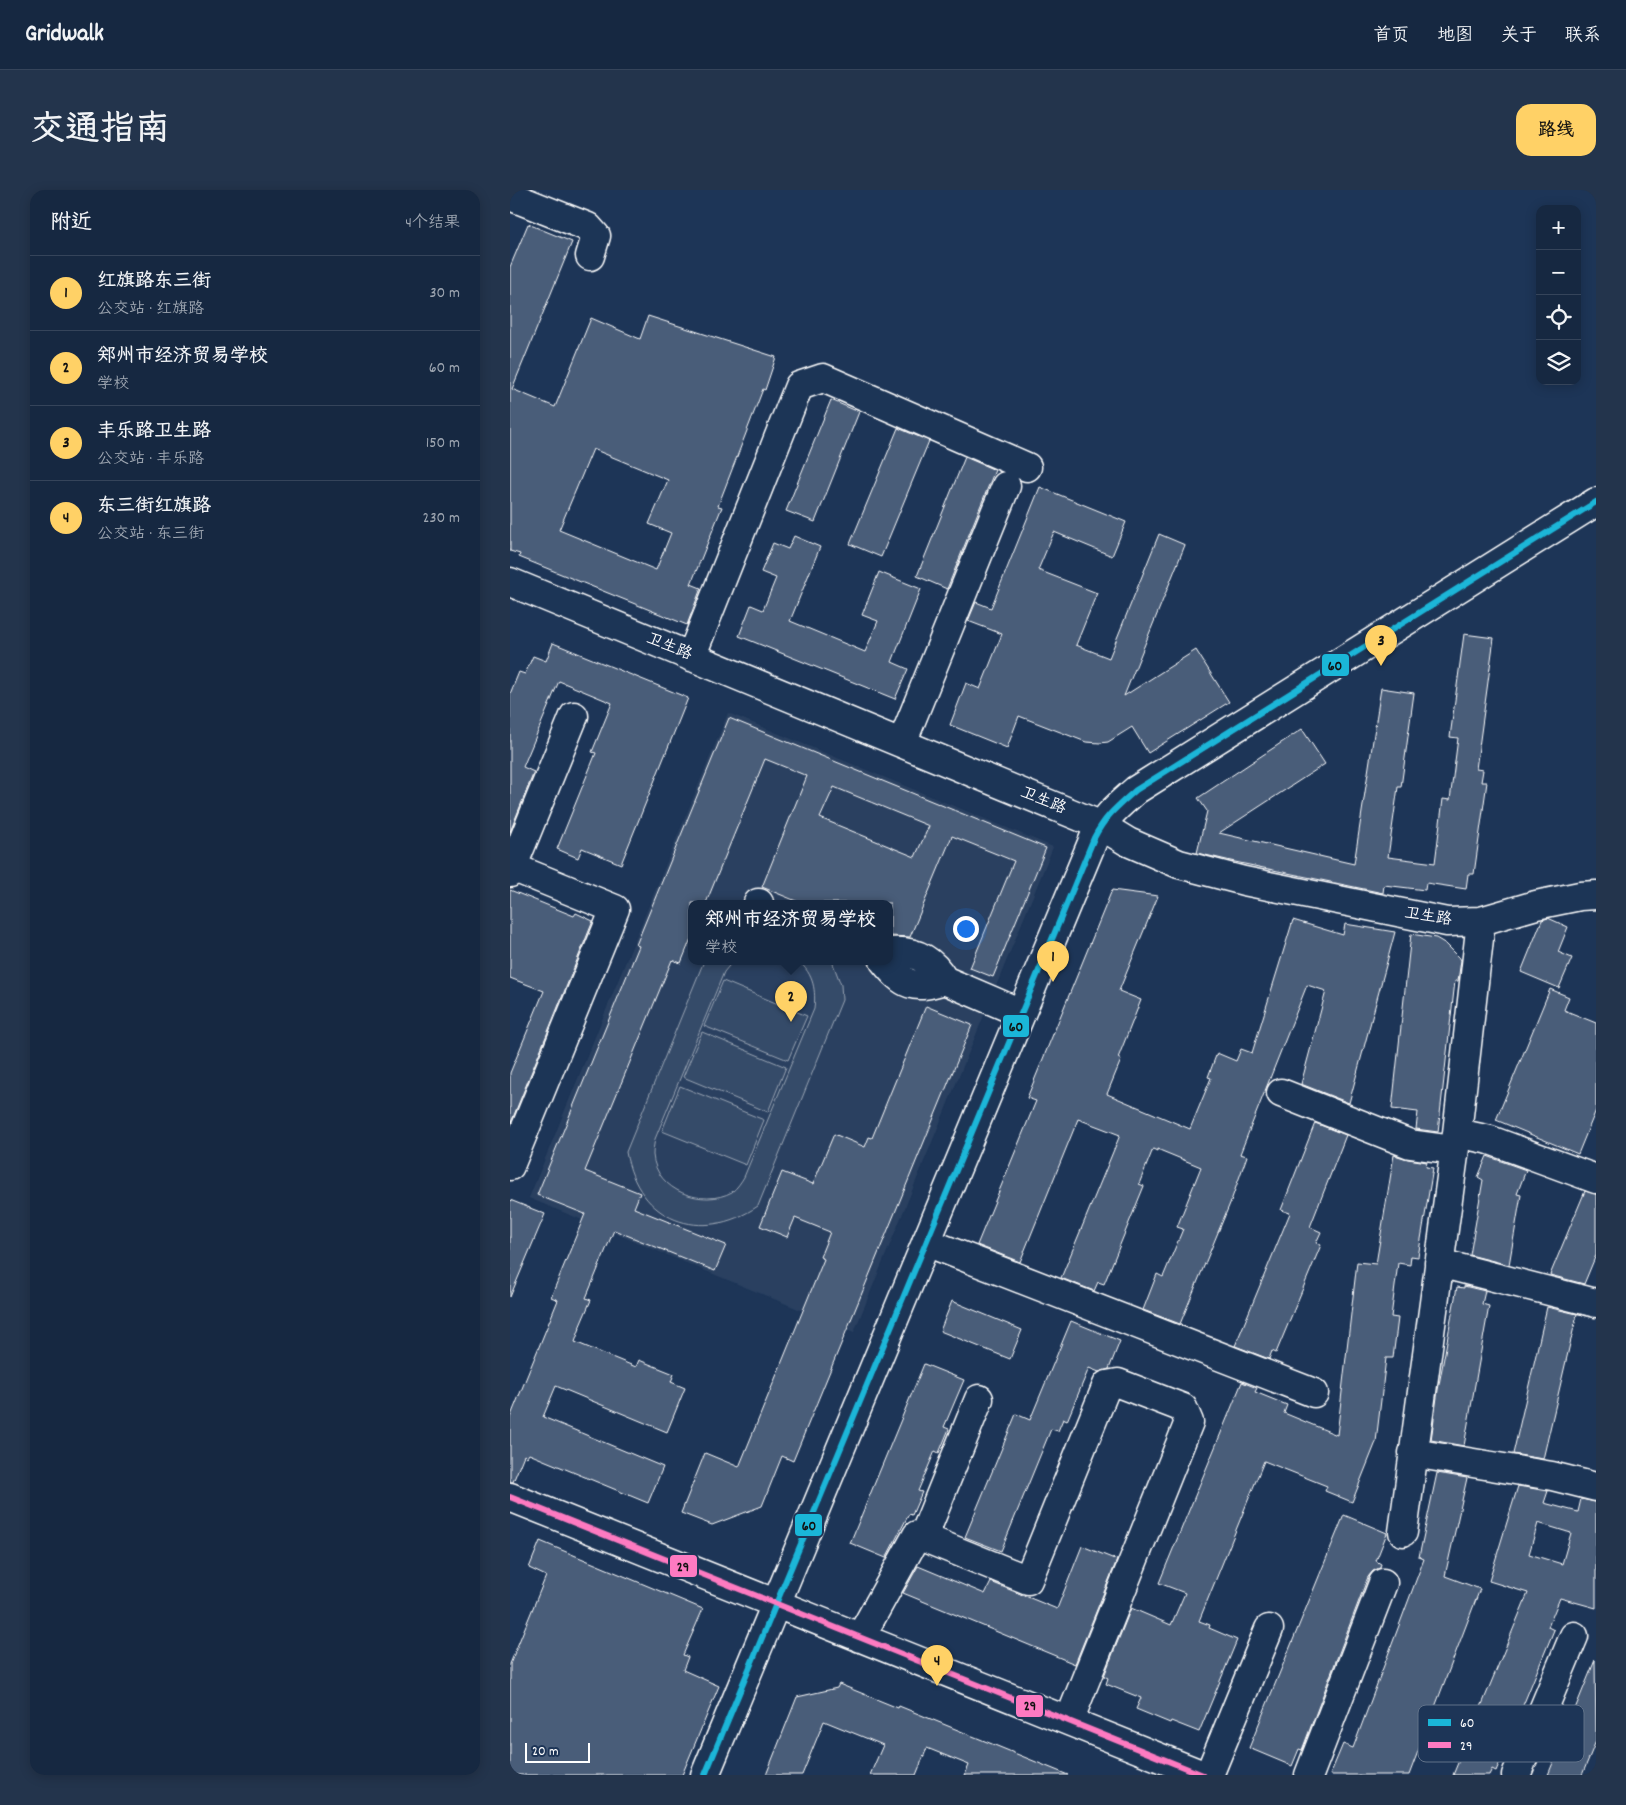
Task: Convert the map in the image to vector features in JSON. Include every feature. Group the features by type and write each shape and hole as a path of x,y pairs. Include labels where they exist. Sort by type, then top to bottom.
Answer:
{"street":[{"path":"510,196 588,227 596,236 590,256"},
{"path":"691,657 799,386 823,378 1027,467"},
{"path":"902,743 1006,486"},
{"path":"705,1775 1100,825 1108,815 1136,790 1596,502"},
{"name":"卫生路","path":"510,582 1100,825 1128,842 1180,864 1244,881 1446,922 1481,921 1536,905 1580,896 1596,895"},
{"path":"510,1166 615,910 511,870 574,716"},
{"path":"1403,1532 1456,1142 1481,921"},
{"path":"893,952 907,952 922,957 938,969 944,980 1021,1013"},
{"path":"888,965 899,977 917,986 929,985 944,980"},
{"path":"1281,1093 1410,1144 1490,1140 1596,1179"},
{"path":"926,1242 1314,1393"},
{"path":"1439,1263 1596,1302"},
{"path":"860,1638 917,1535 1028,1580 1107,1385 1118,1383 1183,1408 1189,1422 1069,1721"},
{"path":"923,1538 979,1399"},
{"path":"1413,1453 1552,1476 1596,1487"},
{"path":"510,1497 1203,1775"},
{"path":"1309,1775 1383,1584"},
{"path":"1209,1775 1269,1629"},
{"path":"1545,1705 1574,1636"},
{"path":"1516,1775 1521,1762"}],"shaded area":[{"path":"728,713 1053,847 854,1332 529,1198"},
{"path":"702,965 730,965 724,972 655,1139 653,1155 656,1168 663,1178 672,1187 683,1193 695,1197 708,1198 732,1192 744,1177 814,1009 813,983 808,971 802,965 834,965 841,985 842,1000 758,1206 736,1218 715,1224 694,1224 675,1220 658,1210 644,1195 633,1176 626,1152"},
{"path":"723,981 807,1016 788,1060 704,1026"},
{"path":"702,1032 786,1067 768,1112 683,1077"},
{"path":"680,1086 764,1120 746,1165 662,1131"}],"building":[{"path":"528,224 572,242 512,389 555,407 591,318 640,339 648,316 776,357 765,390 763,389 718,506 722,507 691,584 701,588 687,625 519,557 520,554 510,551 510,267","holes":["593,449 668,480 649,524 671,533 656,570 559,530"]},
{"path":"831,400 859,412 815,522 786,511"},
{"path":"898,428 929,441 881,557 850,544"},
{"path":"965,457 995,470 947,589 917,576"},
{"path":"1040,487 1126,522 1112,556 1054,532 1038,570 1097,593 1076,645 1109,658 1159,534 1185,545 1124,696 1196,650 1229,702 1148,753 1132,727 1108,742 1086,742 1019,716 1007,748 950,725 966,683 980,689 1002,634 968,621 976,602 991,608"},
{"path":"794,536 820,547 790,621 865,652 878,621 862,615 879,572 921,589 892,662 908,669 895,699 739,636 751,605 763,610 776,578 761,572 773,543 788,549"},
{"path":"1464,634 1494,638 1476,769 1483,770 1481,782 1487,782 1474,874 1468,874 1466,889 1426,883 1425,890 1384,885 1383,893 1197,853 1207,811 1198,798 1302,729 1325,764 1219,833 1354,864 1381,688 1414,693 1401,787 1398,787 1388,857 1435,863 1443,799 1450,800 1458,738 1450,737"},
{"path":"553,643 688,698 621,864 582,848 578,858 557,849 596,753 592,752 612,703 559,681 523,767 534,772 510,832 510,694 519,672 525,674 533,656 546,661"},
{"path":"729,718 1046,848 993,977 970,968 1014,861 952,836 910,937 893,936 893,900 794,900 762,887 807,776 765,759 707,900 688,900 688,946 681,963 672,960 585,1171 640,1193 634,1208 726,1245 715,1271 614,1230 586,1298 591,1300 575,1342 636,1367 639,1360 674,1374 671,1382 685,1388 667,1432 556,1386 543,1417 663,1467 648,1503 529,1454 527,1457 524,1455 513,1482 510,1482 510,1418 558,1300 551,1297 585,1214 537,1195 639,946 636,945","holes":["834,787 929,826 915,857 820,818"]},
{"path":"510,890 574,916 576,913 593,921 510,1125 510,1073 544,991 510,978"},
{"path":"1112,890 1158,896 1119,991 1141,1000 1118,1058 1121,1060 1107,1094 1190,1129 1211,1078 1208,1077 1217,1053 1236,1061 1241,1049 1252,1053 1293,920 1343,935 1345,924 1395,932 1349,1103 1301,1084 1326,991 1307,985 1240,1154 1247,1156 1231,1201 1180,1324 1143,1310 1157,1274 1163,1277 1183,1229 1177,1227 1201,1167 1157,1149 1157,1151 1153,1149 1139,1184 1144,1186 1104,1284 1098,1282 1094,1291 1061,1278 1120,1135 1078,1119 1020,1262 977,1245 1036,1101 1027,1098"},
{"path":"1548,918 1568,927 1558,952 1572,958 1559,988 1521,972 1542,920"},
{"path":"1411,934 1436,938 1446,944 1461,960 1458,981 1455,981 1438,1132 1416,1129 1418,1112 1392,1109"},
{"path":"1550,989 1569,997 1564,1010 1596,1023 1596,1110 1578,1154 1496,1120"},
{"path":"926,1006 972,1025 793,1461 782,1456 762,1506 712,1525 681,1513 705,1453 739,1467 824,1259 820,1257 830,1232 795,1218 787,1237 760,1226 782,1172 813,1184 834,1134 865,1147 869,1137 872,1138"},
{"path":"1315,1123 1346,1135 1310,1227 1321,1232 1316,1243 1321,1245 1276,1353 1272,1351 1269,1359 1235,1346 1290,1213 1281,1210"},
{"path":"1394,1155 1427,1162 1426,1167 1433,1168 1418,1257 1411,1256 1410,1265 1398,1263 1391,1317 1398,1318 1393,1358 1386,1358 1376,1442 1352,1502 1325,1491 1327,1486 1264,1461 1199,1621 1210,1625 1209,1628 1237,1640 1199,1732 1136,1709 1141,1698 1106,1684 1108,1678 1104,1676 1131,1608 1171,1625 1185,1593 1159,1583 1242,1382 1257,1388 1255,1392 1287,1405 1284,1413 1337,1435 1357,1262 1376,1264"},
{"path":"1487,1156 1526,1170 1517,1194 1521,1195 1509,1265 1470,1255 1483,1180 1478,1177"},
{"path":"1585,1191 1596,1194 1596,1255 1584,1284 1550,1275"},
{"path":"510,1200 545,1214 510,1297"},
{"path":"1464,1286 1485,1291 1482,1304 1489,1306 1464,1446 1431,1440 1457,1287 1464,1288"},
{"path":"952,1301 1022,1330 1010,1359 940,1331"},
{"path":"1547,1307 1577,1314 1543,1459 1513,1454"},
{"path":"1071,1321 1120,1341 1109,1369 1099,1372 1089,1368 1067,1421 1063,1419 1058,1431 1051,1429 1001,1551 965,1537 1016,1414 1030,1420"},
{"path":"924,1364 964,1380 944,1427 949,1429 939,1453 935,1451 918,1491 922,1492 912,1515 909,1514 886,1558 850,1543"},
{"path":"1437,1473 1467,1478 1445,1576 1480,1589 1436,1705 1418,1705 1418,1751 1409,1775 1330,1775 1343,1744 1353,1748 1424,1559 1419,1557"},
{"path":"1518,1486 1548,1491 1544,1503 1578,1512 1581,1499 1596,1502 1596,1608 1560,1598 1548,1627 1554,1630 1523,1705 1482,1705 1528,1593 1489,1581","holes":["1538,1523 1571,1533 1562,1564 1529,1554"]},
{"path":"1344,1515 1387,1533 1376,1561 1381,1564 1380,1568 1373,1571 1368,1577 1302,1750 1299,1749 1292,1766 1249,1748"},
{"path":"540,1541 703,1609 683,1655 688,1657 683,1670 719,1686 682,1775 510,1775 510,1664 546,1576 529,1568"},
{"path":"1082,1546 1117,1560 1075,1664 903,1593 918,1566 985,1594 991,1582 1057,1609"},
{"path":"1595,1660 1596,1741 1582,1775 1548,1775 1553,1762 1584,1762 1584,1705 1577,1705"},
{"path":"839,1684 898,1708 899,1706 1068,1775 965,1775 969,1765 927,1748 916,1775 870,1775 883,1745 824,1721 802,1775 766,1775 797,1697 837,1688"},
{"path":"1458,1762 1500,1762 1496,1771 1492,1769 1489,1775 1453,1775"}],"transit line":[{"name":"60","path":"705,1775 1094,838 1103,823 1136,790 1596,502"},
{"name":"29","path":"510,1497 1203,1775"}],"place":[{"name":"丰乐路卫生路","path":"1381,666"},
{"name":"红旗路东三街","path":"1053,982"},
{"name":"郑州市经济贸易学校","path":"791,1022"},
{"name":"东三街红旗路","path":"937,1686"}]}
